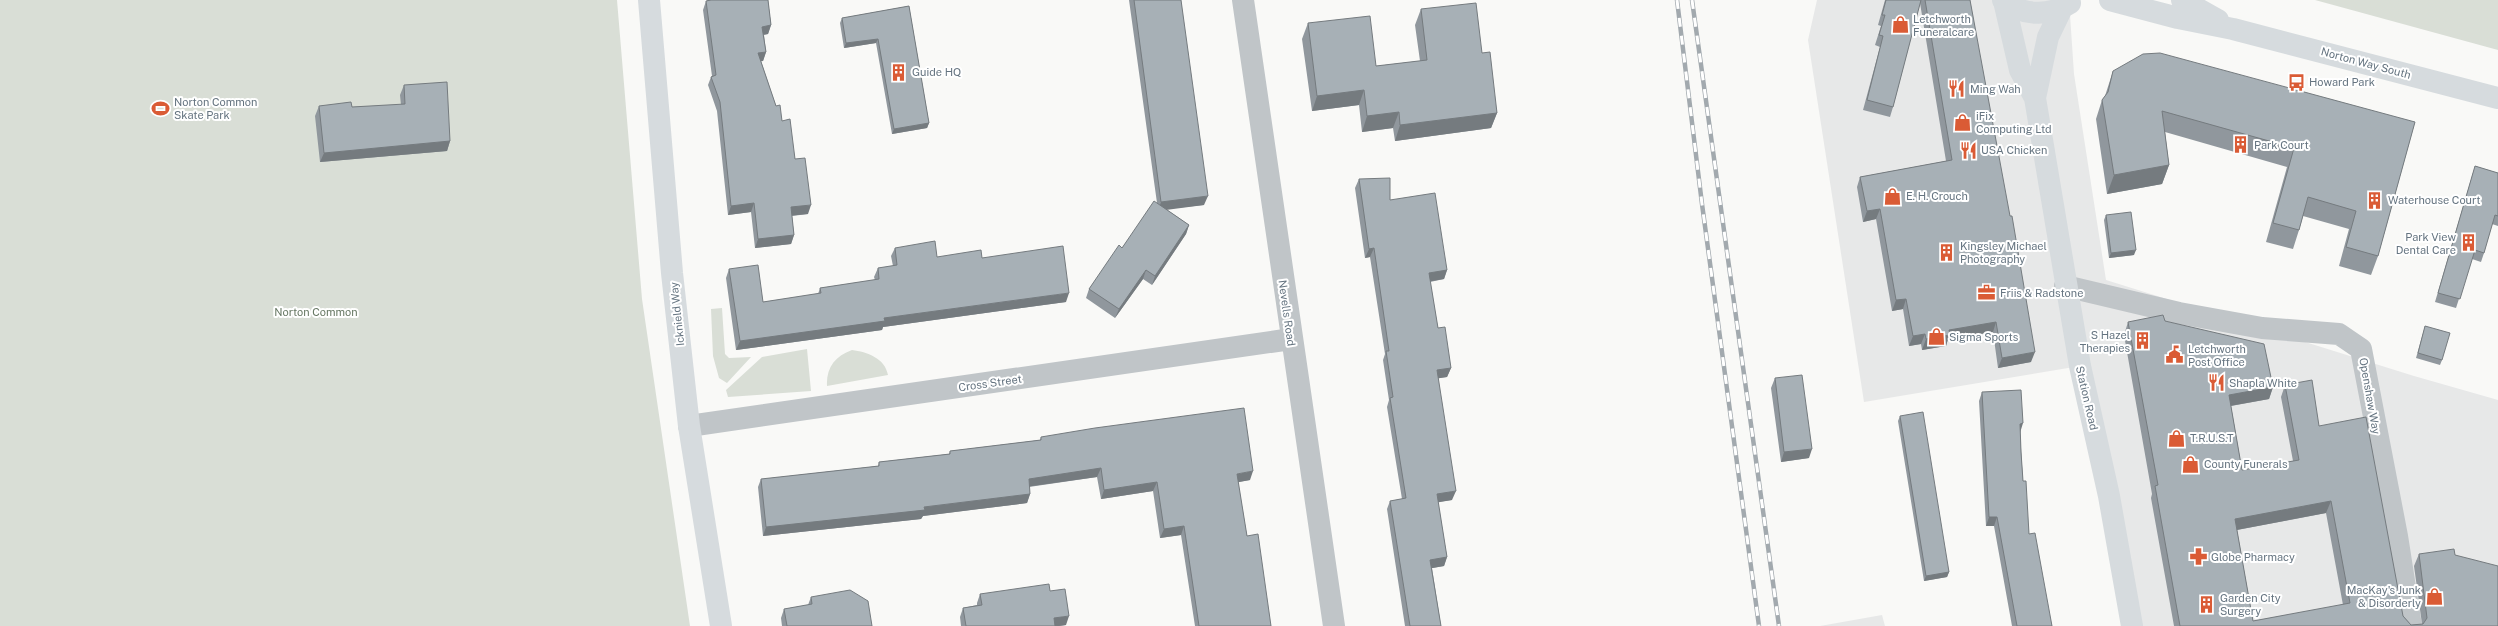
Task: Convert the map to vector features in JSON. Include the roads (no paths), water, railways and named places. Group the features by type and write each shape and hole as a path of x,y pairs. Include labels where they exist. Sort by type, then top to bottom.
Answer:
{"street":[{"name":"Icknield Way","path":"650,0 670,250 688,426 720,626"},
{"name":"Nevells Road","path":"1243,0 1334,626"},
{"name":"Norton Way South","path":"2110,0 2178,18 2233,29 2498,98"},
{"name":"Norton Way South","path":"2182,0 2233,29"},
{"path":"2003,1 2021,11 2042,14 2068,4"},
{"name":"Station Road","path":"2003,1 2020,70 2035,98 2065,286 2080,366 2109,496 2132,626"},
{"name":"Station Road","path":"2035,98 2048,37 2068,4"},
{"name":"Openshaw Way","path":"2065,286 2179,313 2262,328 2339,334 2361,349 2398,536 2411,626"},
{"name":"Cross Street","path":"688,426 1291,338"}],"railway":[{"path":"1677,0 1702,204 1759,626"},
{"path":"1692,0 1779,626"}],"place":[{"name":"Letchworth Funeralcare","path":"1900,25"},
{"name":"Guide HQ","path":"899,72"},
{"name":"Howard Park","path":"2296,82"},
{"name":"Ming Wah","path":"1957,89"},
{"name":"Norton Common Skate Park","path":"161,108"},
{"name":"iFix Computing Ltd","path":"1963,122"},
{"name":"Park Court","path":"2241,145"},
{"name":"USA Chicken","path":"1968,150"},
{"name":"E. H. Crouch","path":"1893,196"},
{"name":"Waterhouse Court","path":"2375,200"},
{"name":"Park View Dental Care","path":"2469,243"},
{"name":"Kingsley Michael Photography","path":"1947,252"},
{"name":"Friis & Radstone","path":"1987,293"},
{"name":"Sigma Sports","path":"1936,337"},
{"name":"S Hazel Therapies","path":"2143,341"},
{"name":"Letchworth Post Office","path":"2175,355"},
{"name":"Shapla White","path":"2216,383"},
{"name":"T.R.U.S.T","path":"2177,438"},
{"name":"County Funerals","path":"2191,464"},
{"name":"Globe Pharmacy","path":"2198,557"},
{"name":"MacKay's Junk & Disorderly","path":"2434,596"},
{"name":"Garden City Surgery","path":"2207,604"}],"park label":[{"name":"Norton Common","path":"316,312"}]}
